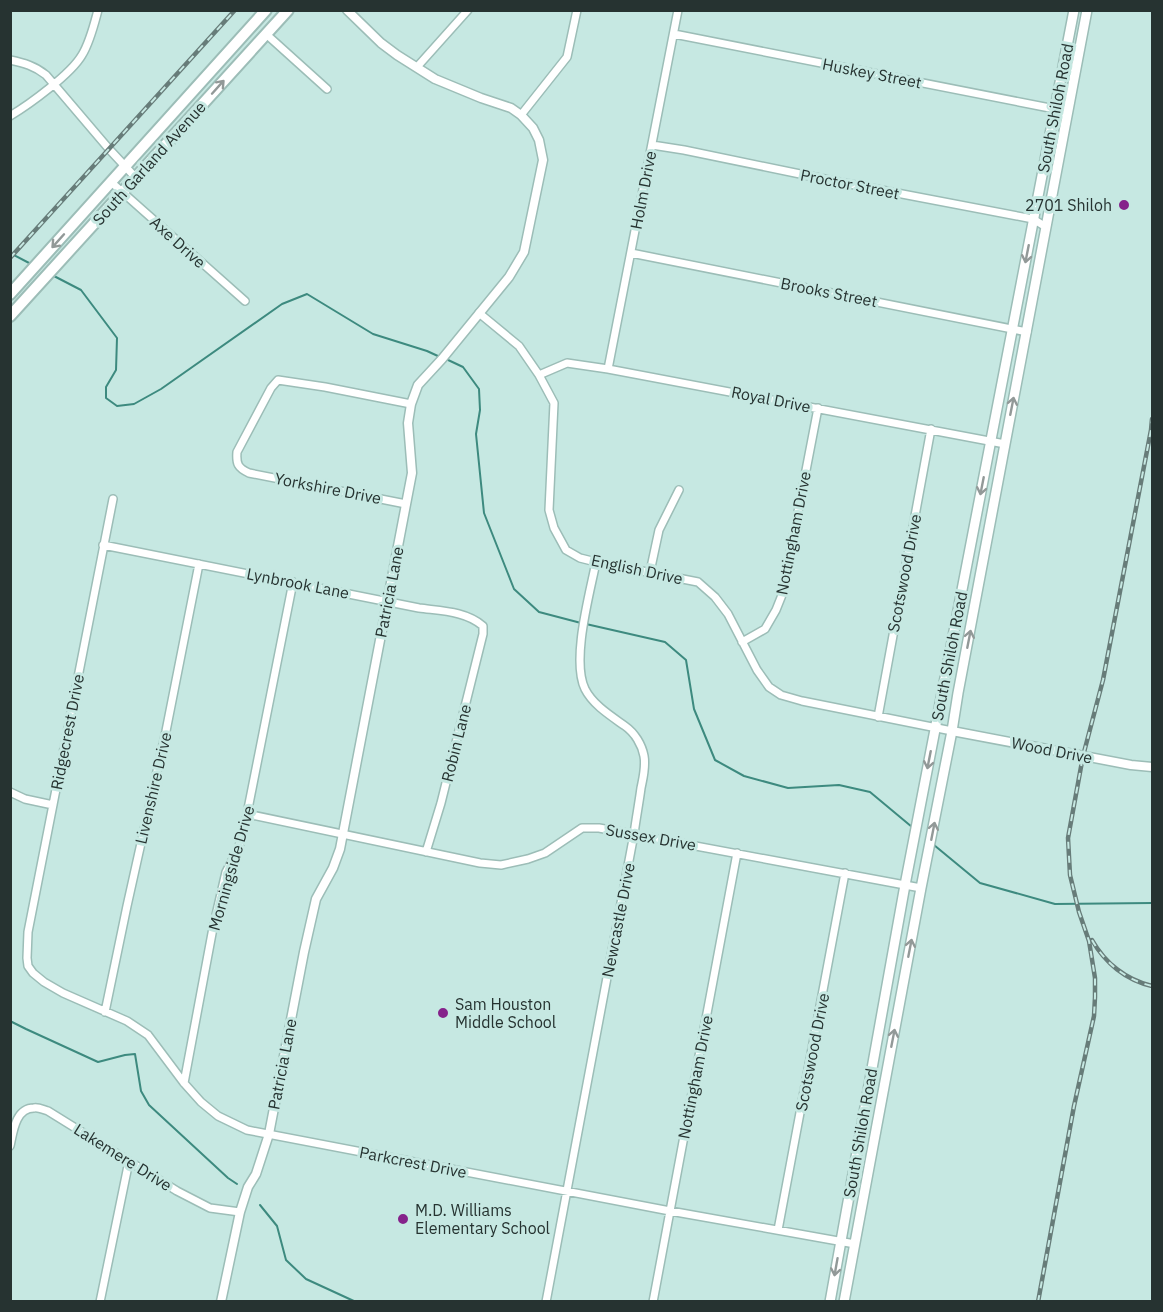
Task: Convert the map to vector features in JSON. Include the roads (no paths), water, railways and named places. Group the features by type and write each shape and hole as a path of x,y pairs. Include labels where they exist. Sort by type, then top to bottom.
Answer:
{"main road":[{"name":"South Garland Avenue","path":"10,294 266,10"},
{"name":"South Garland Avenue","path":"10,316 288,10"},
{"name":"South Shiloh Road","path":"830,1302 905,885 1074,10"},
{"name":"South Shiloh Road","path":"844,1302 1087,10"}],"street":[{"path":"10,116 22,109 77,62 87,45 98,10"},
{"name":"Patricia Lane","path":"221,1302 240,1212 269,1134 316,899 333,868 340,849 412,473 408,423 411,404 418,385 509,278 520,260 524,252 543,160 539,140 533,128 521,115 511,108 435,79 381,43 347,10"},
{"path":"417,67 468,10"},
{"path":"521,115 567,57 578,10"},
{"name":"Holm Drive","path":"608,369 678,10"},
{"path":"266,34 327,89"},
{"name":"Huskey Street","path":"674,34 1055,109 1067,118"},
{"path":"10,60 29,64 54,83 136,178"},
{"name":"Proctor Street","path":"652,145 1033,219 1046,227"},
{"name":"Axe Drive","path":"111,182 244,301"},
{"name":"Brooks Street","path":"631,253 1027,332"},
{"name":"English Drive","path":"479,313 519,346 539,375 554,403 549,510 554,528 566,550 580,558 596,562 698,582 715,597 728,614 757,670 769,687 781,695 952,731"},
{"name":"Royal Drive","path":"539,375 567,363 608,369 1005,444"},
{"name":"Yorkshire Drive","path":"406,504 249,472 240,469 236,461 237,452 271,388 278,380 411,404"},
{"name":"Nottingham Drive","path":"742,642 765,628 782,595 818,408"},
{"name":"Scotswood Drive","path":"878,717 931,429"},
{"path":"650,572 659,530 679,490"},
{"name":"Ridgecrest Drive","path":"28,966 28,932 112,499"},
{"name":"Lynbrook Lane","path":"103,545 419,608 455,613 476,620 483,626 483,634"},
{"name":"Newcastle Drive","path":"546,1302 645,767 639,742 629,729 596,703 585,688 579,666 579,651 596,562"},
{"name":"Livenshire Drive","path":"105,1012 166,731 199,564"},
{"name":"Morningside Drive","path":"184,1083 213,928 226,872 239,848 247,814 293,582"},
{"name":"Robin Lane","path":"426,852 441,803 483,634"},
{"name":"Wood Drive","path":"952,731 1152,767"},
{"path":"10,792 25,799 53,805"},
{"name":"Sussex Drive","path":"247,814 501,866 545,853 582,828 599,828 921,888"},
{"name":"Nottingham Drive","path":"653,1302 738,853"},
{"name":"Scotswood Drive","path":"778,1230 845,873"},
{"name":"Parkcrest Drive","path":"28,966 44,982 127,1021 148,1035 201,1102 218,1116 247,1130 855,1244"},
{"name":"Lakemere Drive","path":"10,1146 17,1119 27,1109 34,1107 48,1111 177,1191 210,1208 240,1212"},
{"path":"100,1302 129,1161"}],"waterway":[{"path":"10,253 31,264"},
{"path":"52,275 81,290 117,338 116,370 106,387 106,398 117,406 134,404 161,389 282,304 307,294 373,334 440,357"},
{"path":"446,359 463,367 479,389 480,410 476,434 484,513 514,589 539,612 581,623"},
{"path":"586,624 665,642 686,660 694,709 715,760 744,776 788,788 839,785 870,792 912,827"},
{"path":"934,845 980,883 1055,904 1152,903"},
{"path":"10,1021 98,1062 135,1054 141,1091 149,1105 237,1184"},
{"path":"260,1205 277,1226 286,1260 306,1279 356,1302"}],"railway":[{"path":"10,258 235,10"},
{"path":"1038,1302 1074,1106 1094,1016 1095,978 1089,941 1070,875 1068,838 1083,756 1103,680 1152,419"},
{"path":"1092,940 1103,956 1117,969 1133,980 1152,986"}],"place":[{"name":"2701 Shiloh","path":"1124,205"},
{"name":"Sam Houston Middle School","path":"443,1013"},
{"name":"M.D. Williams Elementary School","path":"403,1219"}]}
